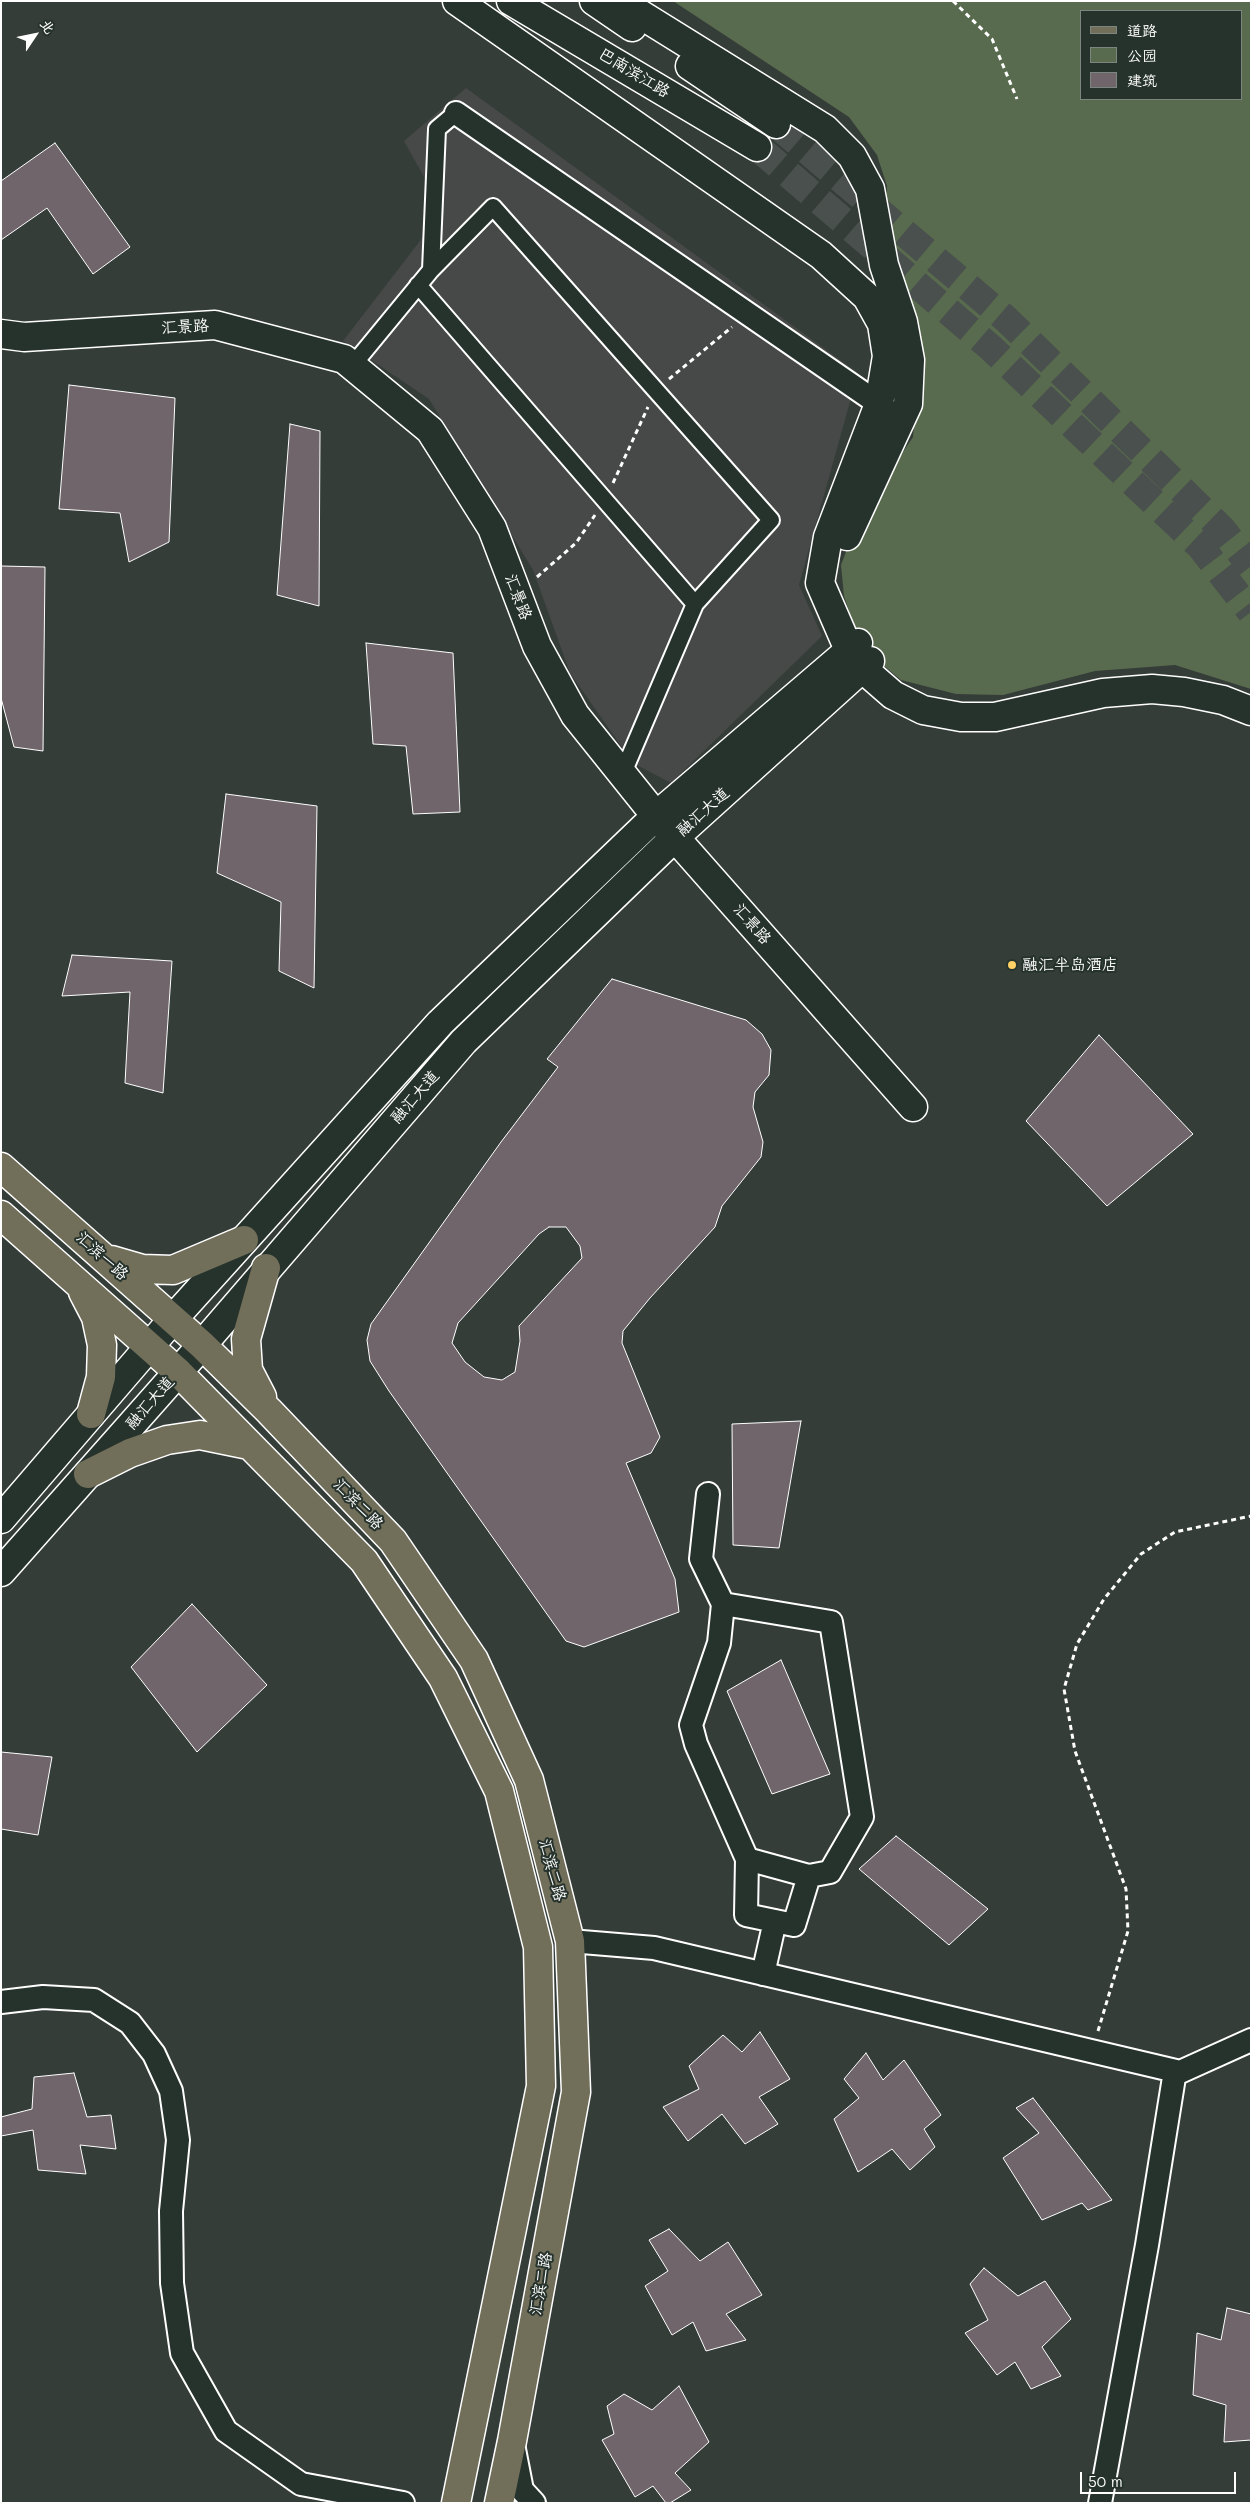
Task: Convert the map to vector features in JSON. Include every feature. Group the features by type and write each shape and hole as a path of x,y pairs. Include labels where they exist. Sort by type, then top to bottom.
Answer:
{"main road":[{"path":"458,1 821,255 867,297 882,324 887,356 879,404 828,537 820,583 860,656 893,695 923,710 961,718 995,717 1103,693 1152,689 1184,692 1223,700 1251,711"},
{"name":"巴南滨江路","path":"511,1 757,147"},
{"path":"594,1 776,124"},
{"path":"620,1 825,129 852,156 870,189 884,265 904,322 910,360 908,404 856,514 832,578 844,618 860,656 899,686 925,699 959,706 998,706 1104,681 1152,676 1190,679 1227,687 1251,695"},
{"name":"汇景路","path":"1,334 24,337 216,325 344,358 430,430 492,528 538,646 575,716 656,816 913,1107"},
{"name":"融汇大道","path":"1,1519 149,1346 440,1023 656,816 860,656"},
{"name":"融汇大道","path":"1,1572 202,1345 266,1268 464,1041 860,656"},
{"name":"汇滨一路","path":"1,1167 202,1345"},
{"path":"1,1214 178,1372"},
{"path":"104,1258 142,1269 173,1270 244,1240"},
{"path":"266,1268 246,1339 248,1370 269,1411"},
{"path":"77,1282 96,1317 102,1345 101,1377 91,1414"},
{"name":"汇滨二路","path":"202,1345 269,1411 393,1541 474,1660 529,1780 570,1940 576,2092 499,2503"},
{"name":"汇滨二路","path":"178,1372 364,1561 443,1678 499,1791 538,1947 541,2086 456,2503"},
{"path":"88,1474 130,1453 167,1440 200,1436 250,1445"}],"street":[{"path":"431,270 437,129 456,114 879,404"},
{"path":"352,366 431,270 493,206 771,520 695,604 622,775"},
{"path":"418,285 695,604"},
{"path":"708,1494 700,1559 724,1604 719,1643 691,1725 696,1744 748,1859 746,1915 794,1926 809,1876"},
{"path":"724,1604 832,1622 862,1817 830,1872 809,1876 748,1859"},
{"path":"763,1974 774,1921"},
{"path":"570,1940 654,1948 1180,2072 1251,2040"},
{"path":"1,2002 43,1997 94,2000 130,2023 154,2054 171,2091 178,2140 171,2211 172,2283 182,2353 226,2431 302,2484 403,2503"},
{"path":"1100,2503 1147,2245 1175,2071"},
{"path":"512,2441 522,2490 534,2503"}],"path":[{"path":"953,1 992,39 1016,99"},
{"path":"517,594 576,543 605,500 656,390 747,314"},
{"path":"1092,2052 1128,1931 1126,1889 1074,1742 1064,1690 1077,1644 1104,1599 1141,1554 1176,1532 1251,1516"}],"shaded area":[{"path":"466,88 858,373 799,585 822,636 671,783 633,763 570,673 533,570 429,399 343,341 443,211 404,141"}],"green space":[{"path":"673,1 1251,1 1251,689 1175,665 1095,671 1003,695 956,694 901,680 877,660 853,623 844,596 841,565 859,518 913,437 917,395 885,241 887,186 877,155 849,117"}],"building":[{"path":"55,143 130,247 93,274 47,208 1,240 1,181"},
{"path":"69,385 175,398 169,542 129,562 120,513 59,509"},
{"path":"290,424 320,431 319,606 277,595"},
{"path":"1,566 45,567 43,751 14,747 1,698"},
{"path":"366,643 453,653 460,812 413,814 406,746 373,744"},
{"path":"226,794 317,806 314,988 279,971 281,902 217,873"},
{"path":"72,955 172,961 163,1093 125,1083 130,992 62,996"},
{"path":"612,979 746,1020 762,1034 771,1050 769,1075 755,1092 753,1107 763,1142 761,1157 722,1206 715,1227 650,1298 623,1331 622,1343 660,1437 651,1453 626,1463 675,1579 679,1612 584,1647 566,1641 389,1391 370,1361 367,1340 371,1324 501,1142 558,1067 547,1059","holes":["549,1227 566,1227 580,1246 582,1258 519,1326 520,1341 515,1372 502,1380 484,1377 465,1362 452,1343 458,1323 539,1234"]},
{"path":"1099,1035 1193,1134 1107,1206 1026,1121"},
{"path":"801,1421 779,1548 733,1545 732,1424"},
{"path":"192,1604 267,1685 197,1752 131,1667"},
{"path":"781,1660 830,1774 772,1794 727,1691"},
{"path":"1,1752 52,1757 38,1835 1,1829"},
{"path":"896,1836 988,1909 949,1945 859,1869"},
{"path":"760,2032 790,2079 759,2097 778,2124 745,2144 722,2114 688,2141 663,2107 699,2089 689,2066 723,2035 742,2052"},
{"path":"866,2053 883,2080 904,2060 941,2115 924,2129 935,2147 910,2170 892,2149 858,2172 834,2119 859,2098 844,2079"},
{"path":"74,2073 87,2117 111,2115 116,2149 80,2145 86,2174 38,2170 33,2130 1,2136 1,2117 32,2109 34,2077"},
{"path":"1033,2098 1112,2200 1088,2210 1082,2203 1042,2220 1003,2158 1039,2133 1016,2108"},
{"path":"669,2229 700,2261 728,2242 762,2295 726,2314 746,2340 706,2351 693,2322 672,2335 645,2286 668,2271 649,2240"},
{"path":"984,2268 1018,2296 1045,2281 1071,2319 1042,2347 1061,2376 1031,2389 1015,2362 997,2375 965,2333 988,2320 970,2284"},
{"path":"1227,2308 1251,2314 1251,2440 1224,2442 1226,2405 1193,2395 1197,2333 1221,2340"},
{"path":"679,2386 709,2442 675,2473 691,2490 670,2503 666,2503 653,2486 635,2497 602,2440 614,2434 607,2406 624,2394 652,2410"}],"tunnel":[{"path":"776,124 1006,319 1221,528 1251,566"},
{"path":"757,147 991,348 1200,546 1251,612"}],"place":[{"name":"融汇半岛酒店","path":"1012,965"}]}
